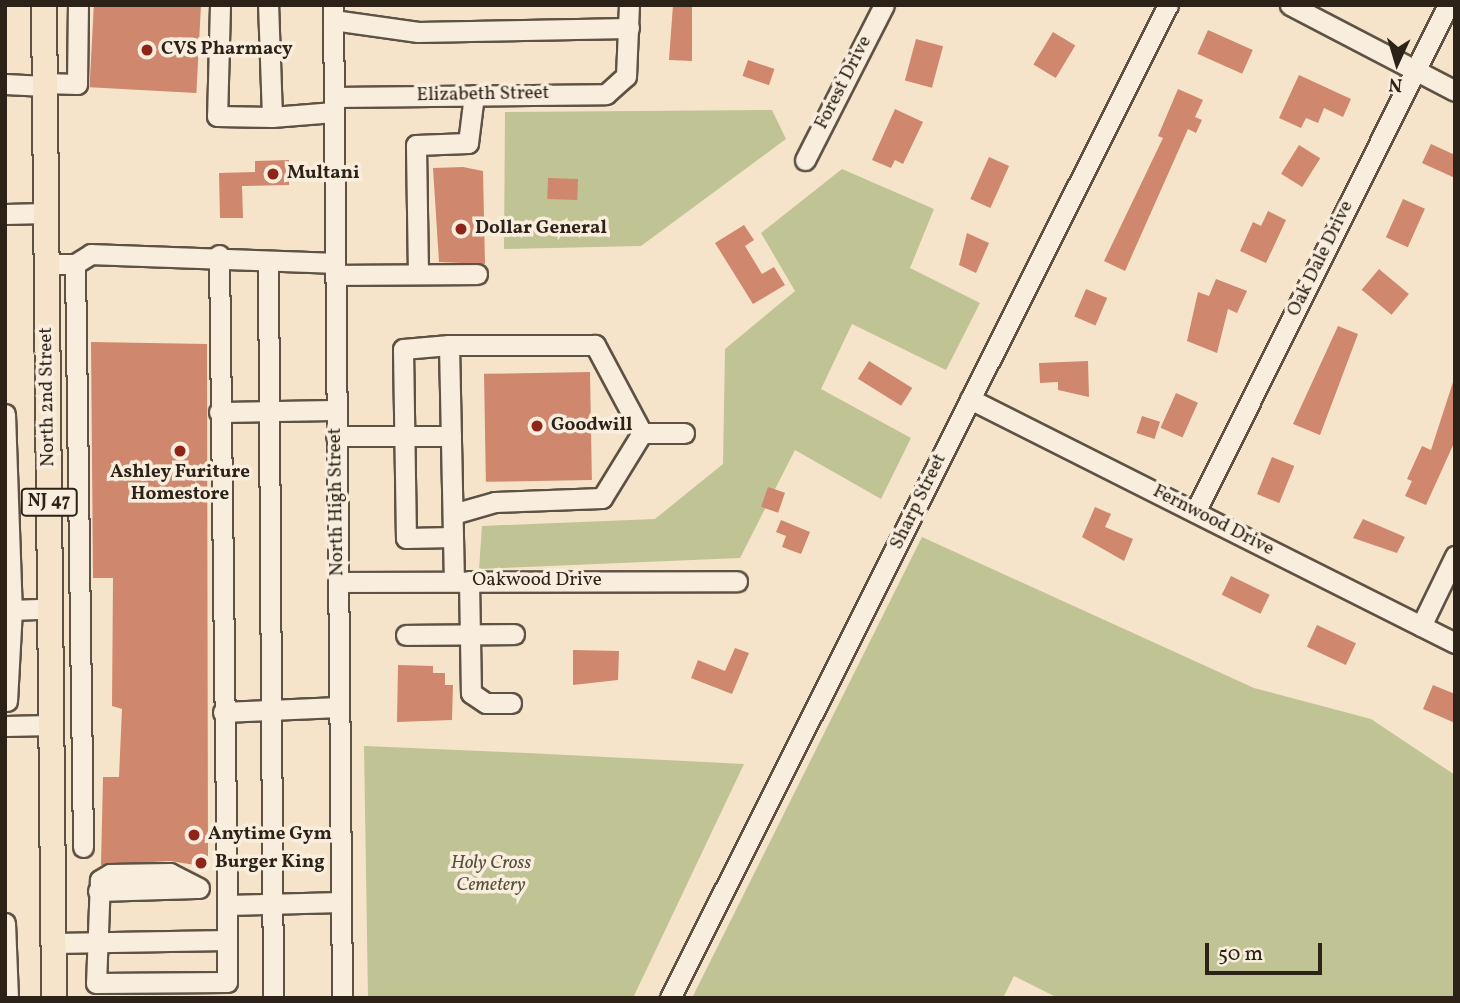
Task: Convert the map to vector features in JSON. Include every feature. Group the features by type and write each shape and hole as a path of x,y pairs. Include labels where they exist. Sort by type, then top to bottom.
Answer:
{"main road":[{"name":"North 2nd Street","path":"44,5 54,998"}],"street":[{"path":"5,84 77,84 78,5"},
{"name":"Elizabeth Street","path":"219,5 217,116 272,117 334,105 474,95 606,94 626,76 629,29"},
{"path":"268,5 272,117"},
{"path":"333,13 418,32 629,29 629,5"},
{"name":"Forest Drive","path":"805,160 884,5"},
{"name":"Sharp Street","path":"670,998 1168,5"},
{"path":"1290,5 1455,91"},
{"name":"Oak Dale Drive","path":"1195,512 1448,5"},
{"name":"North High Street","path":"333,13 342,998"},
{"path":"418,274 416,145 468,143 474,95"},
{"path":"5,214 46,214"},
{"path":"47,264 75,264 91,254 219,255 335,269 477,274"},
{"path":"219,255 219,412 223,712 226,896 227,940 227,982 97,990 99,891 199,888 226,896 275,903 341,901"},
{"path":"268,263 275,903 273,998"},
{"path":"75,264 83,847"},
{"path":"449,345 453,537 470,636 471,693 486,704 511,703"},
{"path":"453,537 406,538 403,348 449,345 595,345 642,433"},
{"name":"Fernwood Drive","path":"970,399 1455,643"},
{"path":"219,412 336,410"},
{"path":"5,414 7,559 12,610 7,701"},
{"path":"642,433 684,433"},
{"path":"453,514 495,502 602,498 642,433"},
{"path":"336,436 451,436"},
{"path":"1421,626 1455,556"},
{"name":"Oakwood Drive","path":"338,582 737,581"},
{"path":"12,610 50,609"},
{"path":"406,635 514,634"},
{"path":"51,687 81,688"},
{"path":"223,712 339,707"},
{"path":"5,726 51,725"},
{"path":"5,923 8,998"},
{"path":"54,943 227,940"}],"green space":[{"path":"772,110 786,139 641,246 504,249 505,112"},
{"path":"842,169 934,209 910,268 980,303 946,370 852,324 821,389 911,438 881,499 795,450 740,558 479,569 482,526 655,519 723,464 725,349 795,291 761,233"},
{"path":"922,537 1254,688 1371,719 1455,775 1455,998 1058,998 1014,976 1003,998 692,998"},
{"name":"Holy Cross Cemetery","path":"364,746 744,764 633,998 368,998"}],"building":[{"name":"CVS Pharmacy","path":"94,5 201,5 196,93 90,87"},
{"path":"673,5 692,5 692,61 669,60"},
{"path":"1208,30 1253,50 1242,74 1197,54"},
{"path":"1053,32 1075,45 1056,78 1033,65"},
{"path":"916,39 943,46 932,88 905,81"},
{"path":"748,60 774,69 769,85 742,76"},
{"path":"1299,75 1351,99 1343,117 1324,108 1318,123 1306,118 1301,128 1279,118"},
{"path":"1178,89 1203,100 1195,117 1202,120 1196,133 1188,129 1125,271 1104,261 1163,138 1158,136"},
{"path":"895,109 923,122 903,164 895,160 891,168 872,160"},
{"path":"1431,144 1455,155 1455,178 1422,163"},
{"path":"1299,145 1320,158 1302,187 1281,174"},
{"path":"989,157 1009,166 990,208 970,199"},
{"path":"289,160 289,185 242,186 243,218 220,218 219,173 255,172 255,161"},
{"name":"Dollar General","path":"463,167 483,171 485,264 439,262 433,168"},
{"path":"548,178 578,179 577,200 547,199"},
{"path":"1403,199 1425,209 1408,247 1386,237"},
{"path":"1268,211 1286,220 1266,263 1240,251 1253,222 1261,226"},
{"path":"744,225 754,240 745,246 762,274 774,267 785,285 753,304 715,243"},
{"path":"967,233 989,243 976,273 959,265"},
{"path":"1379,269 1409,294 1392,315 1362,290"},
{"path":"1216,279 1247,291 1237,313 1228,309 1217,353 1187,341 1198,292 1209,296"},
{"path":"1086,289 1107,298 1095,326 1074,317"},
{"path":"1338,326 1358,334 1320,435 1293,424"},
{"path":"91,342 207,344 208,867 170,861 101,865 103,777 119,777 122,709 112,706 113,578 93,578"},
{"path":"869,361 912,388 901,406 858,379"},
{"path":"1088,361 1089,397 1058,390 1058,382 1040,383 1039,363"},
{"name":"Goodwill","path":"590,372 592,480 486,482 484,374"},
{"path":"1454,379 1455,441 1426,505 1405,496 1412,481 1407,479 1422,446 1431,450"},
{"path":"1176,393 1198,403 1182,437 1161,428"},
{"path":"1142,416 1160,422 1155,439 1136,433"},
{"path":"1272,457 1294,466 1279,503 1257,494"},
{"path":"768,487 785,493 778,513 761,507"},
{"path":"1095,507 1111,514 1105,527 1133,539 1124,561 1082,537"},
{"path":"1363,519 1405,537 1397,553 1353,538"},
{"path":"781,520 810,532 801,554 782,547 786,536 776,532"},
{"path":"1231,576 1270,595 1260,614 1222,595"},
{"path":"1317,625 1356,643 1346,665 1307,647"},
{"path":"735,648 749,653 732,694 691,678 698,660 725,671"},
{"path":"573,650 619,651 618,680 573,685"},
{"path":"398,665 433,666 433,673 445,673 445,685 453,685 452,720 397,722"},
{"path":"1433,685 1455,694 1455,723 1423,709"}],"place":[{"name":"CVS Pharmacy","path":"147,50"},
{"name":"Multani","path":"273,174"},
{"name":"Dollar General","path":"461,229"},
{"name":"Goodwill","path":"537,426"},
{"name":"Ashley Furiture Homestore","path":"180,451"},
{"name":"Anytime Gym","path":"194,835"},
{"name":"Burger King","path":"201,863"}]}
